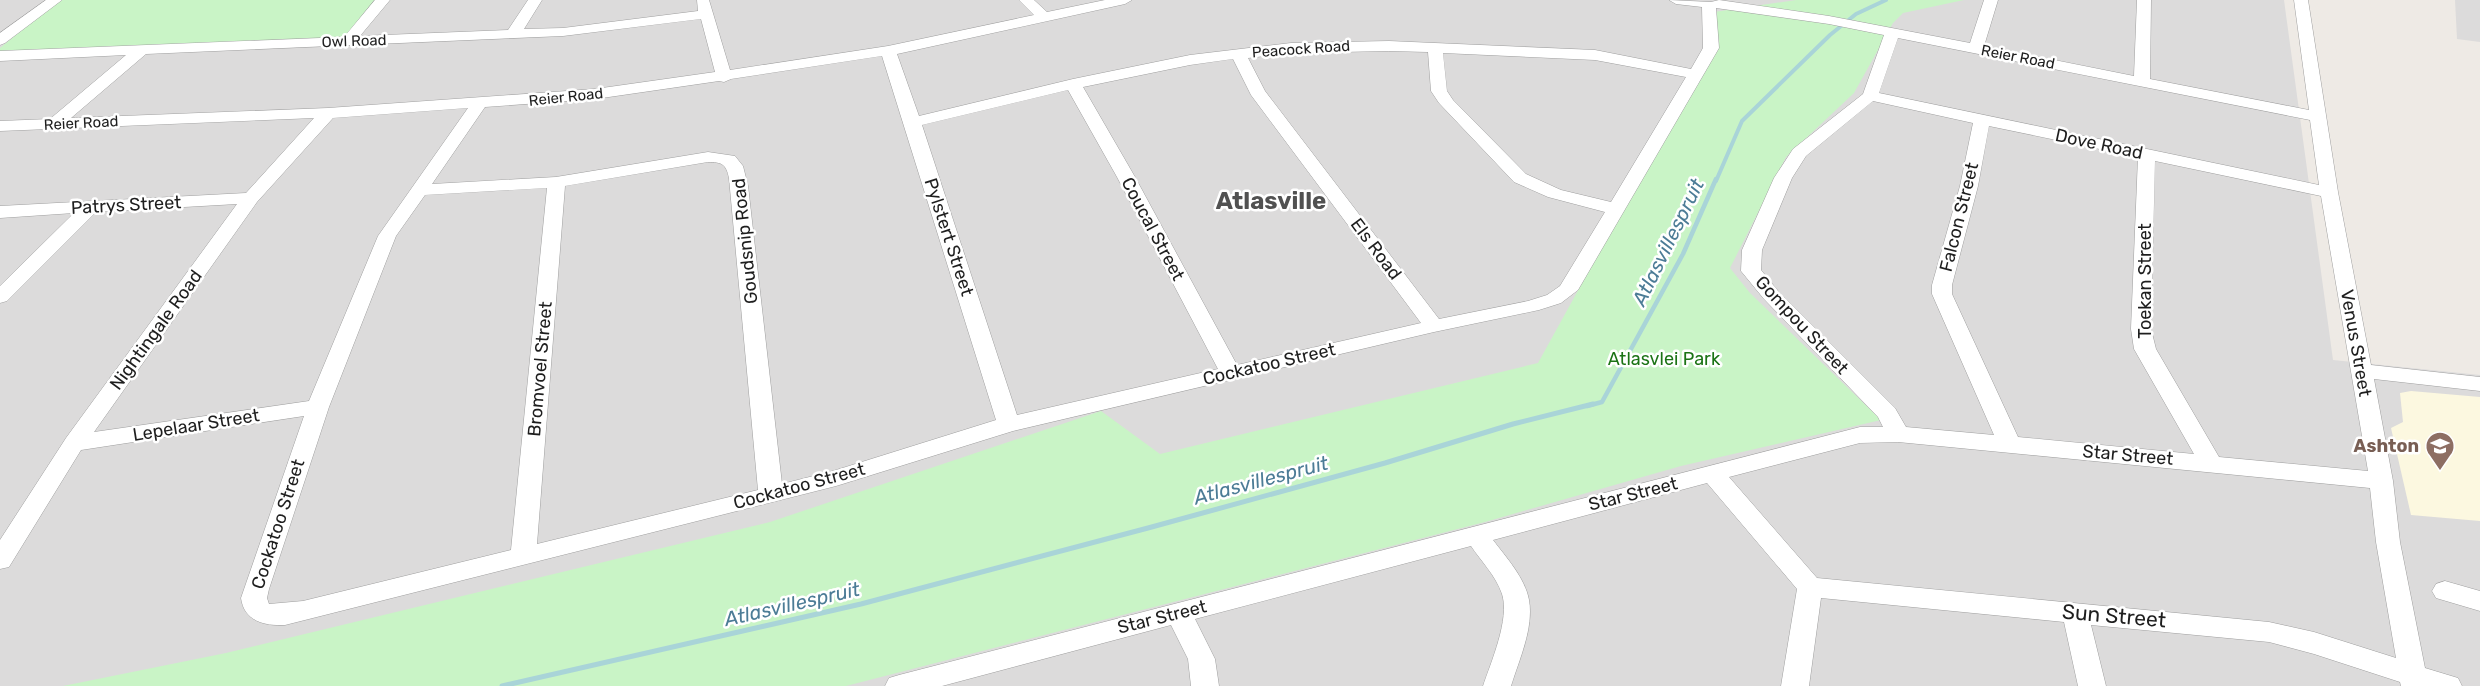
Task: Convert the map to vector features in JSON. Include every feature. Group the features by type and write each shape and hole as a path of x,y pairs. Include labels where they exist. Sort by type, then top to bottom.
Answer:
{"street":[{"path":"0,40 56,0"},
{"path":"348,41 383,0"},
{"path":"513,34 530,11 534,0"},
{"path":"1026,0 1045,18"},
{"name":"Reier Road","path":"0,126 328,113 595,94 724,77 888,51 1125,0"},
{"name":"Reier Road","path":"1676,0 1852,24 2319,117"},
{"path":"1976,49 1991,0"},
{"path":"2142,81 2144,0"},
{"name":"Venus Street","path":"2301,0 2329,192 2381,481 2388,542 2414,680"},
{"name":"Cockatoo Street","path":"479,104 387,236 318,407 261,574 254,598 258,609 269,614 294,613 771,495 836,478 1009,424 1434,326 1532,306 1561,294 1568,290 1711,48 1710,5"},
{"path":"705,7 724,77"},
{"name":"Owl Road","path":"0,56 513,34 612,27 705,7"},
{"path":"1870,96 1892,33"},
{"name":"Peacock Road","path":"913,122 1073,84 1190,60 1238,53 1339,45 1595,55 1695,74"},
{"path":"1435,48 1439,91 1447,103 1520,177 1531,185 1548,191 1616,209"},
{"path":"54,124 143,49"},
{"name":"Pylstert Street","path":"888,51 913,122 1009,424"},
{"name":"Els Road","path":"1238,53 1257,92 1434,326"},
{"name":"Coucal Street","path":"1073,84 1126,177 1231,374"},
{"name":"Dove Road","path":"1870,96 2329,192"},
{"name":"Gompou Street","path":"1870,96 1799,153 1783,178 1752,250 1751,271 1770,295 1887,412 1898,434"},
{"name":"Nightingale Road","path":"0,560 74,443 251,198 328,113"},
{"name":"Falcon Street","path":"1982,120 1969,186 1942,285 1942,294 2010,444"},
{"name":"Toekan Street","path":"2147,154 2141,329 2145,349 2210,462"},
{"name":"Goudsnip Road","path":"418,190 556,182 708,157 724,158 735,164 771,495"},
{"name":"Bromvoel Street","path":"523,557 556,182"},
{"name":"Patrys Street","path":"0,212 251,198"},
{"path":"0,297 91,207"},
{"path":"2361,371 2480,384"},
{"name":"Lepelaar Street","path":"74,443 318,407"},
{"name":"Star Street","path":"899,686 1851,437 1871,434 1898,434 2210,462 2381,481"},
{"path":"1712,474 1810,587 1795,686"},
{"path":"1477,536 1505,576 1516,599 1513,636 1497,686"},
{"name":"Sun Street","path":"1810,587 2268,632 2314,643 2414,680 2448,686"},
{"path":"2445,591 2480,601"},
{"path":"2075,613 2092,686"},
{"path":"1179,614 1202,663 1206,679 1205,686"}],"shaded area":[{"path":"0,0 2284,0 2333,360 2480,375 2480,686 0,686"},
{"path":"2455,0 2480,0 2480,42 2457,39"},
{"name":"Ashton","path":"2411,391 2480,397 2480,521 2411,515 2391,428 2403,422 2400,393"}],"green space":[{"path":"58,0 379,0 348,36 342,38 0,52 0,48"},
{"name":"Atlasvlei Park","path":"1796,0 1964,0 1903,13 1893,23 1854,93 1786,157 1730,268 1750,293 1881,420 1681,466 1485,522 846,686 63,686 226,653 770,522 1101,411 1160,454 1538,363 1640,178 1715,51 1714,12"}],"waterway":[{"name":"Atlasvillespruit","path":"1716,181 1742,121 1830,35 1856,14 1886,0"},
{"name":"Atlasvillespruit","path":"1587,406 1602,402 1683,254 1716,179"},
{"name":"Atlasvillespruit","path":"502,686 861,604 1148,528 1385,463 1513,424 1593,404"}],"place":[{"name":"Ashton","path":"2440,472"}],"district":[{"name":"Atlasville","path":"1271,201"}]}
